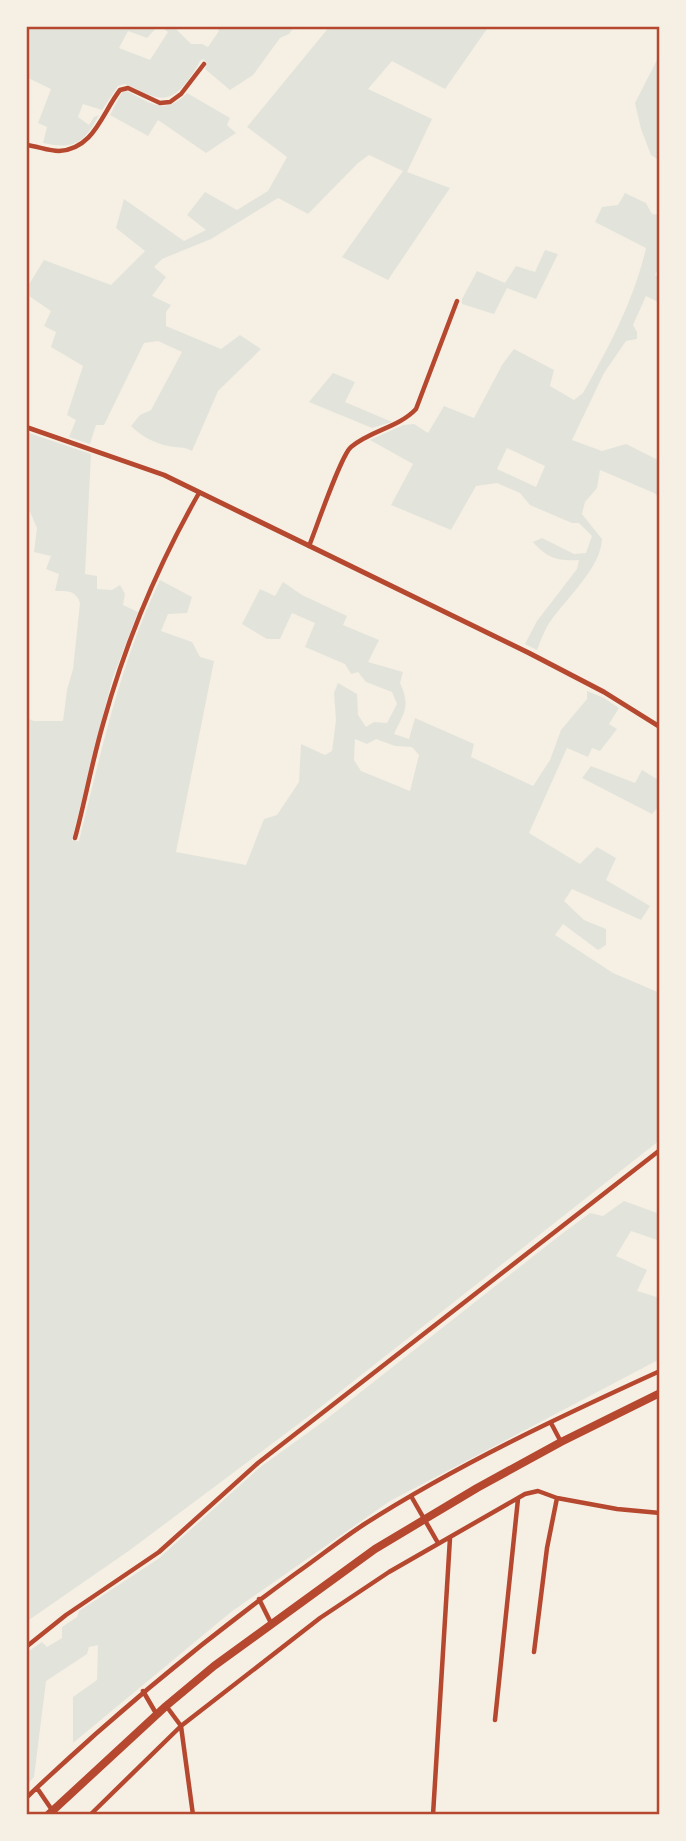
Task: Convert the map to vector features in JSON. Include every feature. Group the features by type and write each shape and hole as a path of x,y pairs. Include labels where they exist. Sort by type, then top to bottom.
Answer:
{"highway":[{"path":"50,1813 166,1706 214,1666 375,1549 561,1442 660,1393"}],"street":[{"path":"26,145 59,151 78,146 91,136 120,90 128,88 160,103 170,102 181,94 204,64"},
{"path":"309,547 345,453 359,441 408,418 416,409 457,301"},
{"path":"26,427 164,475 529,653 604,692 660,727"},
{"path":"75,838 102,726 133,631 179,527 199,493"},
{"path":"26,1647 66,1615 159,1552 258,1463 660,1150"},
{"path":"26,1798 143,1691 259,1599 346,1536 458,1469 660,1371"},
{"path":"551,1423 561,1442"},
{"path":"90,1815 181,1726 320,1618 389,1572 519,1498 538,1490 557,1499 660,1513"},
{"path":"411,1496 438,1544"},
{"path":"495,1720 519,1498"},
{"path":"534,1652 547,1548 557,1499"},
{"path":"433,1815 450,1538"},
{"path":"259,1599 272,1624"},
{"path":"143,1691 157,1715"},
{"path":"166,1706 181,1726 193,1815"},
{"path":"37,1788 50,1813"}],"shaded area":[{"path":"26,26 158,26 147,38 128,31 119,48 150,60 168,32 160,26 173,26 191,44 208,47 219,31 215,26 295,26 289,34 280,38 253,75 230,90 205,69 207,63 203,59 173,95 158,97 125,84 118,86 102,110 83,104 78,117 89,125 94,117 99,115 83,138 63,146 43,143 47,127 38,123 51,89 26,77"},
{"path":"330,26 489,26 445,89 392,61 368,89 432,119 407,172 450,188 388,280 342,257 403,171 369,155 308,214 278,198 211,239 162,259 154,267 166,277 152,296 171,305 166,312 166,326 221,349 240,335 261,349 218,391 192,451 158,443 131,426 140,415 151,410 182,352 158,341 144,343 104,425 96,425 90,444 69,437 76,420 67,415 83,366 51,347 56,332 44,326 51,311 26,294 26,289 44,260 111,285 145,251 116,228 124,199 184,241 206,230 187,215 205,192 237,210 268,191 287,157 247,127"},
{"path":"660,54 660,161 651,155 635,103"},
{"path":"127,91 150,103 164,106 172,104 187,93 230,118 227,125 236,133 206,153 158,120 148,136 110,115 122,92"},
{"path":"625,193 646,203 652,214 660,215 660,266 655,275 660,277 660,303 646,296 633,325 637,339 626,341 604,373 572,440 602,451 626,444 660,461 660,498 600,470 597,488 585,502 582,514 602,539 600,550 590,571 543,634 537,650 525,644 537,621 577,569 579,560 554,558 533,542 542,538 574,554 586,553 592,536 579,523 572,523 530,505 520,493 497,483 476,486 451,530 391,505 413,464 370,440 403,425 414,424 428,433 444,406 474,418 502,365 514,349 554,370 550,386 574,400 583,393 628,305 646,248 595,222 602,207 618,205","holes":["507,448 545,466 536,487 497,469"]},
{"path":"545,250 558,254 536,299 507,288 494,314 462,304 477,271 505,283 516,266 535,272"},
{"path":"333,373 355,382 345,402 392,422 372,428 309,402"},
{"path":"26,432 91,454 85,574 97,576 97,589 112,590 120,585 125,594 123,605 138,612 112,680 72,840 79,841 123,676 160,580 192,597 187,613 168,614 161,631 192,642 200,657 214,661 176,852 246,865 264,819 277,815 299,782 301,744 325,755 332,751 336,720 334,693 338,683 357,694 358,715 366,727 374,722 387,723 397,704 392,692 366,682 358,672 351,674 345,664 305,647 315,623 292,613 280,639 267,639 242,624 260,589 275,596 283,582 302,595 347,616 343,625 379,640 368,662 403,672 400,683 406,704 394,734 409,739 415,718 474,744 471,757 533,786 550,760 561,730 587,699 587,691 619,708 609,724 617,729 600,751 592,748 588,757 567,748 529,833 580,864 597,847 616,858 606,880 650,906 641,920 572,889 564,901 584,920 606,929 606,945 598,950 563,924 555,935 613,973 660,993 660,1140 313,1413 130,1550 26,1622 26,718 34,721 63,721 73,669 80,603 73,593 55,591 59,574 46,569 51,556 34,552 37,528 30,512 26,512","holes":["355,739 367,744 376,739 395,746 412,747 419,755 410,791 361,771 354,760"]},
{"path":"591,766 635,783 642,770 660,781 660,805 652,814 582,778"},
{"path":"624,1201 660,1214 660,1241 631,1231 616,1256 647,1270 637,1291 660,1298 660,1359 390,1501 231,1612 73,1743 73,1697 97,1680 98,1645 89,1647 87,1654 46,1681 34,1777 26,1786 26,1653 42,1642 47,1647 62,1638 62,1627 77,1617 79,1611 158,1559 259,1468 324,1421 559,1236 590,1213 603,1216"}]}
